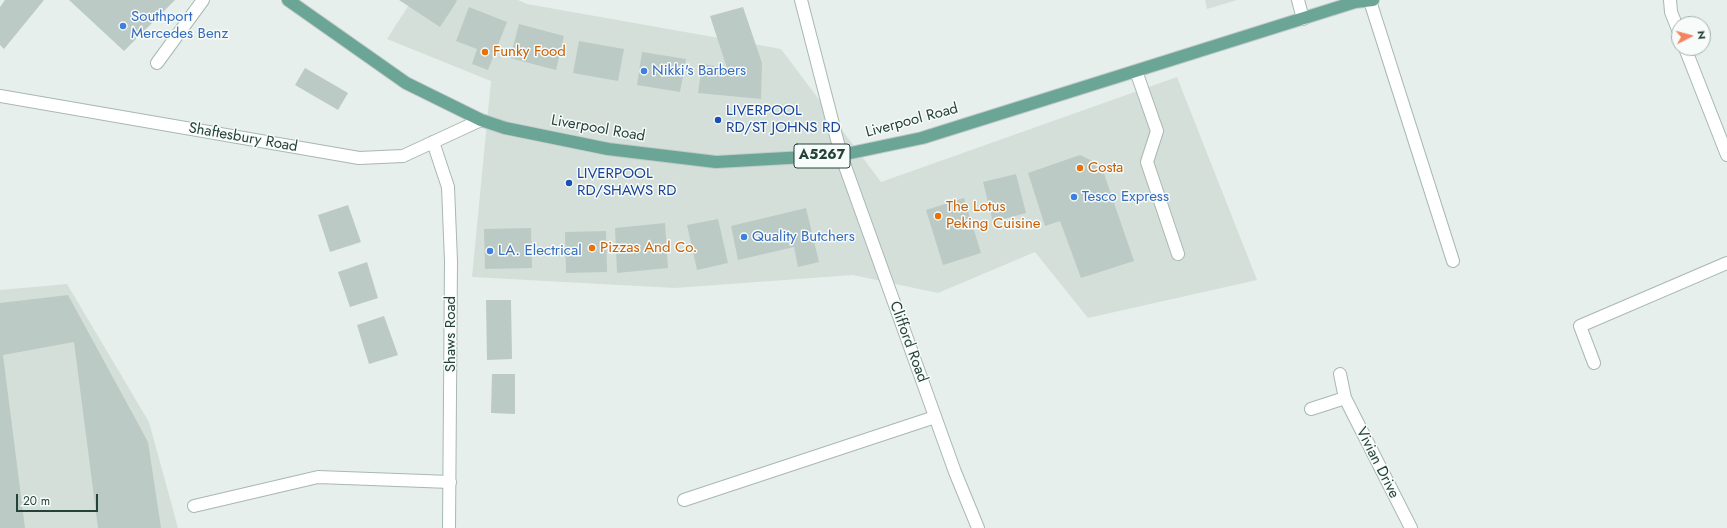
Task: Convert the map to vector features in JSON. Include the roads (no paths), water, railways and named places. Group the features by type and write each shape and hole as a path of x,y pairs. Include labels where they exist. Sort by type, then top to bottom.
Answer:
{"main road":[{"name":"Liverpool Road","path":"288,0 406,82 481,120 505,128 608,149 716,162 841,155 922,138 1356,2 1371,0"}],"street":[{"path":"157,63 203,0"},
{"name":"Clifford Road","path":"801,0 841,155 935,417 978,528"},
{"path":"1298,0 1304,19"},
{"path":"1371,0 1453,261"},
{"path":"1670,0 1673,16"},
{"path":"1688,56 1727,155"},
{"path":"1136,71 1157,131 1147,162 1178,254"},
{"name":"Shaftesbury Road","path":"0,96 359,158 402,156 481,120"},
{"name":"Shaws Road","path":"433,142 448,187 451,261 449,528"},
{"path":"1594,363 1580,326 1727,263"},
{"name":"Vivian Drive","path":"1340,374 1345,398 1411,528"},
{"path":"1311,409 1345,398"},
{"path":"684,500 935,417"},
{"path":"194,506 318,477 450,482"}],"place":[{"name":"Southport Mercedes Benz","path":"123,26"},
{"name":"Funky Food","path":"485,52"},
{"name":"Nikki's Barbers","path":"644,71"},
{"name":"LIVERPOOL RD/ST JOHNS RD","path":"718,120"},
{"name":"Costa","path":"1080,168"},
{"name":"LIVERPOOL RD/SHAWS RD","path":"569,183"},
{"name":"Tesco Express","path":"1074,197"},
{"name":"The Lotus Peking Cuisine","path":"938,216"},
{"name":"Quality Butchers","path":"744,237"},
{"name":"Pizzas And Co.","path":"592,248"},
{"name":"LA. Electrical","path":"490,251"}]}
